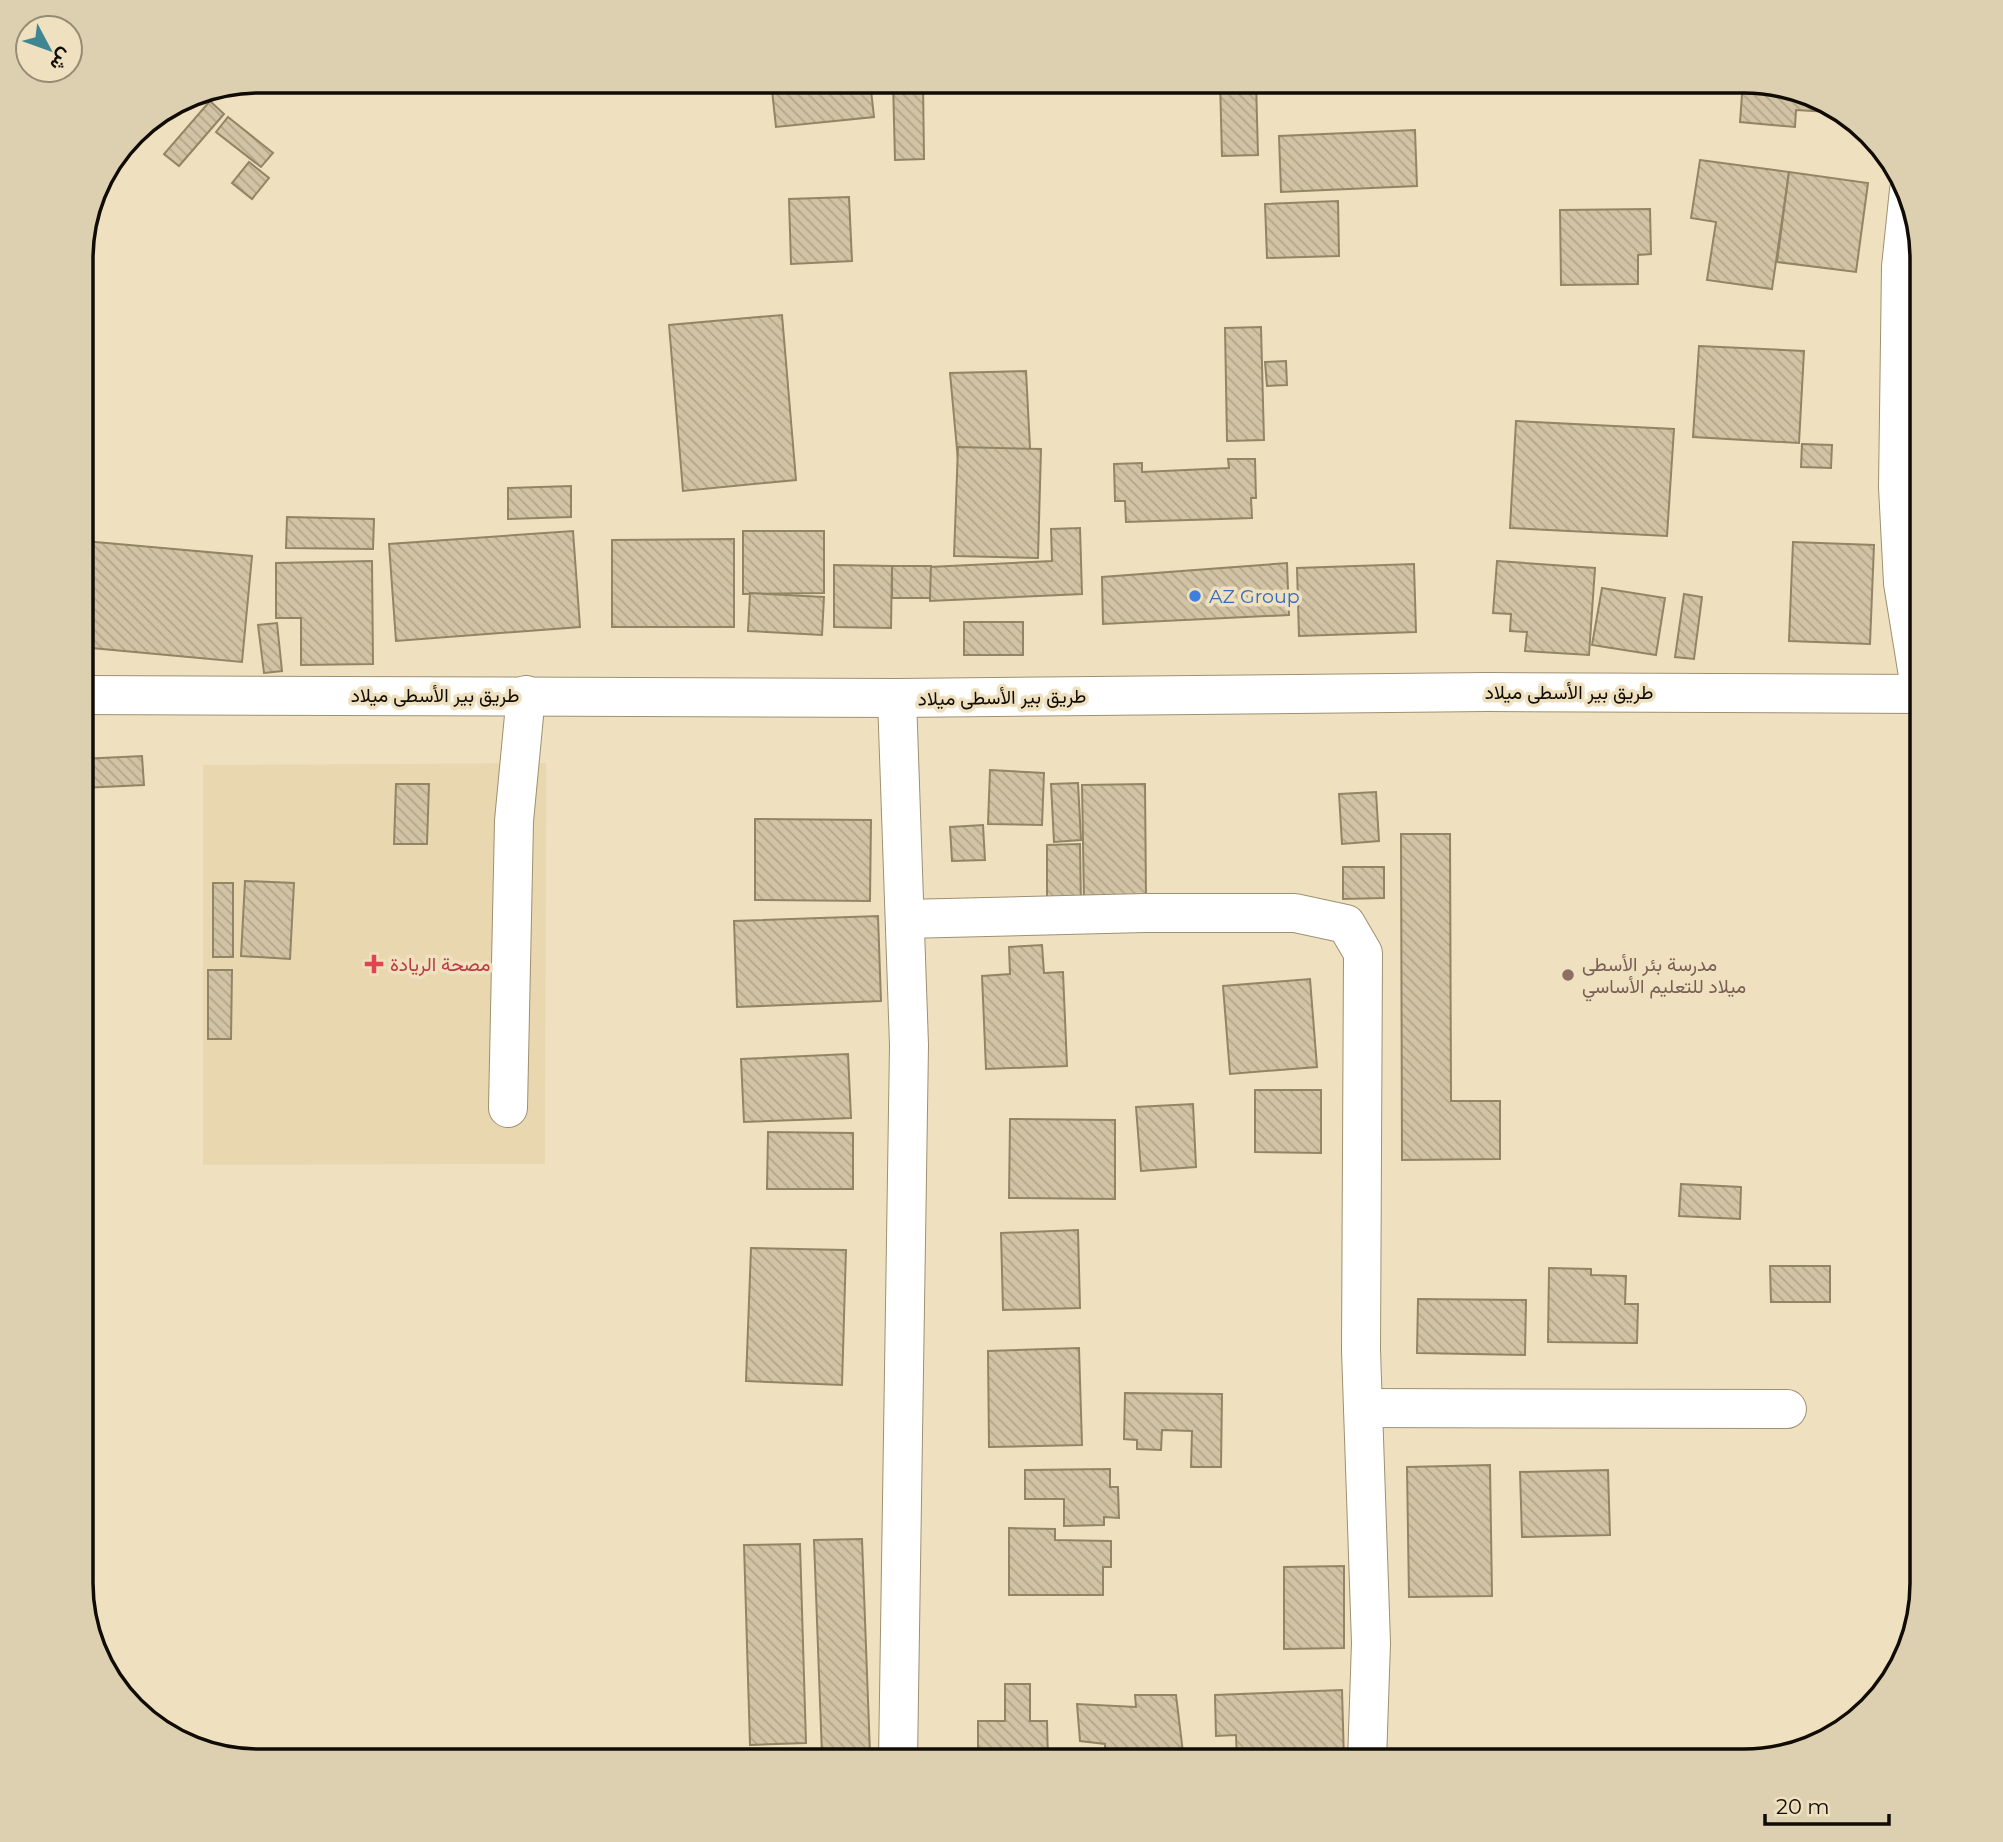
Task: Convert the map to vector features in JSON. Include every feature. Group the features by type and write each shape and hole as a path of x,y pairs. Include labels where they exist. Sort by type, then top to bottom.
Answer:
{"street":[{"path":"1906,220 1901,267 1898,486 1903,583 1910,624"},
{"name":"طريق بير الأسطى ميلاد","path":"93,695 897,698 1487,692 1910,694"},
{"path":"508,1108 514,821 526,695"},
{"path":"897,698 909,1045 898,1749"},
{"path":"905,919 1145,913 1295,913 1346,924 1363,953 1363,1408 1371,1643 1367,1749"},
{"path":"1363,1408 1787,1409"}],"shaded area":[{"name":"مصحة الريادة","path":"546,763 545,1164 203,1165 203,765"}],"building":[{"path":"772,93 871,93 874,117 776,127"},
{"path":"893,93 923,93 924,159 895,160"},
{"path":"1220,93 1256,93 1258,155 1222,156"},
{"path":"1742,93 1777,96 1821,111 1796,110 1795,127 1740,122"},
{"path":"210,101 224,114 179,166 164,154"},
{"path":"228,117 273,153 261,167 216,132"},
{"path":"1415,130 1417,186 1281,192 1279,136"},
{"path":"1700,160 1789,172 1772,289 1707,280 1716,222 1691,218"},
{"path":"249,162 269,178 252,199 232,183"},
{"path":"1789,172 1868,183 1856,272 1777,262"},
{"path":"849,197 852,261 791,264 789,199"},
{"path":"1338,201 1339,256 1267,258 1265,204"},
{"path":"1650,209 1651,254 1638,255 1638,284 1561,285 1560,210"},
{"path":"782,315 796,480 683,491 669,325"},
{"path":"1261,327 1264,440 1227,441 1225,328"},
{"path":"1699,346 1804,351 1799,443 1693,437"},
{"path":"1286,361 1287,385 1267,386 1265,362"},
{"path":"1026,371 1031,467 959,471 950,373"},
{"path":"1516,421 1674,429 1667,536 1510,528"},
{"path":"1802,444 1832,445 1831,468 1801,467"},
{"path":"958,447 1041,449 1038,558 954,556"},
{"path":"1228,459 1255,459 1256,498 1251,498 1252,518 1126,522 1125,501 1115,501 1114,464 1142,463 1142,472 1229,468"},
{"path":"571,486 571,517 508,519 508,488"},
{"path":"287,517 374,519 373,549 286,548"},
{"path":"1080,528 1082,594 930,601 929,567 1052,561 1051,529"},
{"path":"573,531 580,627 396,641 389,544"},
{"path":"743,531 824,531 824,593 743,594"},
{"path":"734,539 734,627 612,627 612,540"},
{"path":"93,542 252,556 242,662 93,648"},
{"path":"1793,542 1874,545 1870,644 1789,641"},
{"path":"372,561 373,664 301,665 301,618 276,618 276,563"},
{"path":"1497,561 1595,568 1589,655 1525,651 1527,632 1510,631 1511,614 1493,613"},
{"name":"AZ Group","path":"1287,563 1289,615 1103,624 1102,577"},
{"path":"1414,564 1416,632 1299,636 1297,568"},
{"path":"834,565 892,566 891,628 834,627"},
{"path":"892,566 931,566 930,598 892,598"},
{"path":"1602,588 1665,598 1656,655 1592,645"},
{"path":"750,593 824,597 822,635 748,631"},
{"path":"1684,594 1702,597 1694,659 1675,657"},
{"path":"964,622 1023,622 1023,655 964,655"},
{"path":"277,623 282,671 264,673 258,625"},
{"path":"142,756 144,785 93,787 93,758"},
{"path":"990,770 1044,773 1042,825 988,824"},
{"path":"1078,783 1081,840 1054,842 1051,784"},
{"path":"396,784 429,784 427,844 394,844"},
{"path":"1145,784 1146,899 1084,900 1082,785"},
{"path":"1376,792 1379,841 1342,844 1339,794"},
{"path":"755,819 871,820 870,901 755,900"},
{"path":"983,825 985,860 952,861 950,827"},
{"path":"1401,834 1450,834 1451,1101 1500,1101 1500,1159 1402,1160"},
{"path":"1080,844 1081,908 1047,908 1047,845"},
{"path":"1343,867 1384,867 1384,898 1343,899"},
{"path":"245,881 294,883 290,959 241,956"},
{"path":"213,883 233,883 233,957 213,957"},
{"path":"878,916 881,1001 737,1007 734,921"},
{"path":"1042,945 1044,973 1063,972 1067,1066 986,1069 982,976 1010,974 1009,947"},
{"path":"208,970 232,970 231,1039 208,1039"},
{"path":"1310,979 1317,1067 1230,1074 1223,986"},
{"path":"848,1054 851,1118 744,1122 741,1059"},
{"path":"1255,1090 1321,1090 1321,1153 1255,1152"},
{"path":"1193,1104 1196,1167 1141,1171 1136,1107"},
{"path":"1010,1119 1115,1120 1115,1199 1009,1198"},
{"path":"768,1132 853,1133 853,1189 767,1189"},
{"path":"1681,1184 1741,1187 1740,1219 1679,1216"},
{"path":"1078,1230 1080,1308 1003,1310 1001,1233"},
{"path":"751,1248 846,1250 842,1385 746,1381"},
{"path":"1770,1266 1830,1266 1830,1302 1771,1302"},
{"path":"1549,1268 1591,1269 1591,1275 1626,1276 1625,1304 1638,1304 1637,1343 1548,1342"},
{"path":"1418,1299 1526,1300 1525,1355 1417,1353"},
{"path":"1079,1348 1082,1445 989,1447 988,1351"},
{"path":"1125,1393 1222,1394 1221,1467 1191,1467 1192,1431 1162,1430 1161,1450 1137,1449 1137,1440 1124,1439"},
{"path":"1490,1465 1492,1596 1409,1597 1407,1467"},
{"path":"1110,1469 1110,1487 1118,1487 1119,1518 1104,1517 1104,1525 1064,1526 1064,1499 1025,1499 1025,1470"},
{"path":"1608,1470 1610,1535 1522,1537 1520,1472"},
{"path":"1009,1528 1055,1529 1055,1540 1111,1541 1111,1567 1103,1567 1103,1595 1009,1595"},
{"path":"862,1539 870,1749 822,1749 814,1540"},
{"path":"800,1544 806,1743 750,1745 744,1545"},
{"path":"1344,1566 1344,1648 1284,1649 1284,1567"},
{"path":"1005,1684 1030,1684 1030,1721 1047,1721 1048,1749 978,1749 978,1721 1005,1721"},
{"path":"1342,1690 1344,1749 1237,1749 1236,1735 1216,1736 1215,1695"},
{"path":"1135,1695 1176,1695 1183,1749 1105,1749 1105,1744 1080,1741 1077,1704 1136,1707"}],"place":[{"name":"AZ Group","path":"1195,596"},
{"name":"مصحة الريادة","path":"374,964"},
{"name":"مدرسة بئر الأسطى ميلاد للتعليم الأساسي","path":"1568,975"}]}
